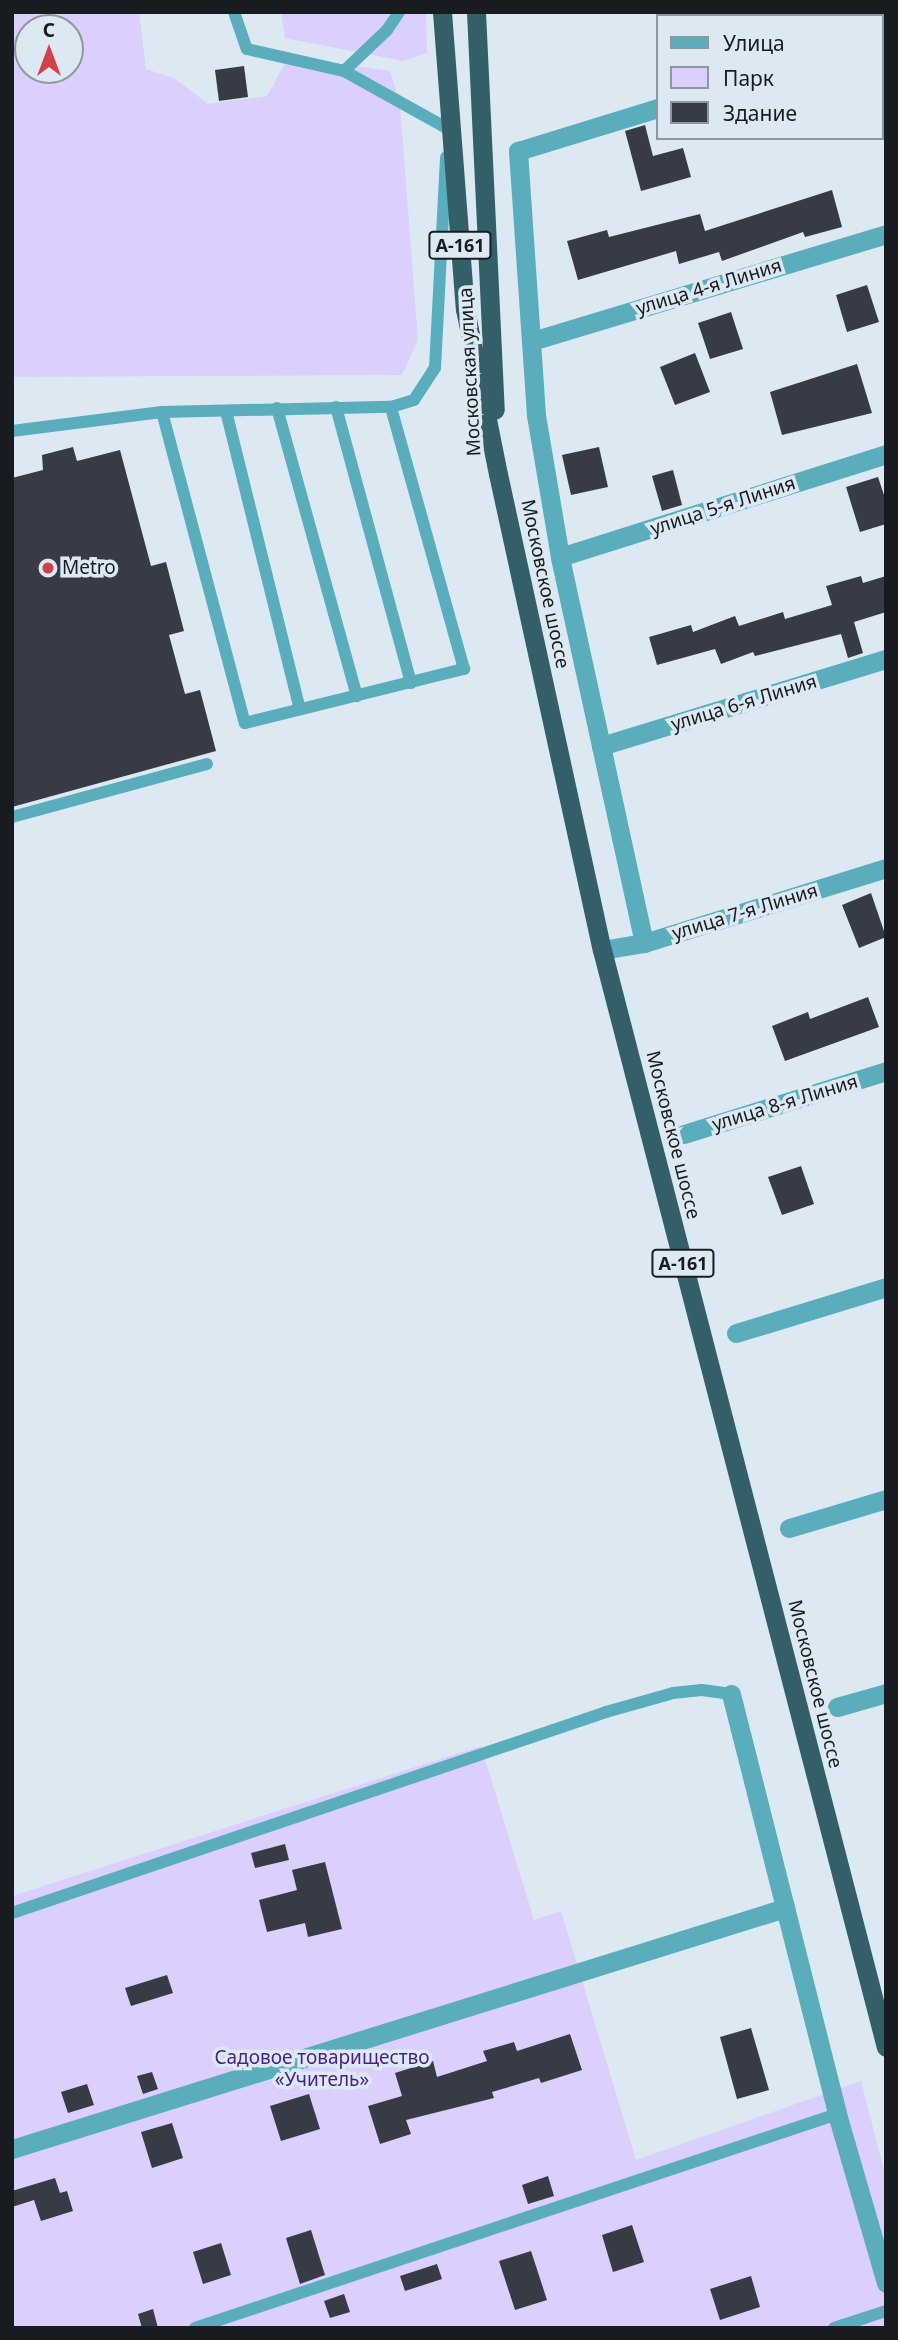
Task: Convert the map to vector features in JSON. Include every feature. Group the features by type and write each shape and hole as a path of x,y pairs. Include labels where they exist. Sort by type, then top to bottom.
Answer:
{"highway":[{"name":"Московская улица","path":"442,12 465,309 498,474"},
{"name":"Московская улица","path":"476,12 498,474"},
{"name":"Московское шоссе","path":"498,474 602,950 886,2047"}],"street":[{"path":"644,943 560,557 536,415 518,151 656,109"},
{"name":"улица 4-я Линия","path":"532,341 886,234"},
{"name":"улица 5-я Линия","path":"560,557 886,454"},
{"name":"улица 6-я Линия","path":"601,746 886,659"},
{"name":"улица 7-я Линия","path":"602,950 644,943 886,869"},
{"name":"улица 8-я Линия","path":"684,1134 886,1071"},
{"path":"736,1333 886,1287"},
{"path":"789,1528 886,1499"},
{"path":"837,1707 886,1693"},
{"path":"731,1694 837,2113 886,2283"},
{"path":"12,2149 785,1908"}],"lane":[{"path":"12,431 162,412 391,407 414,400 435,368 441,200 450,130 344,71 247,49 234,12"},
{"path":"344,71 387,30 398,12"},
{"path":"441,200 458,223"},
{"path":"336,407 411,683"},
{"path":"162,412 245,723 464,669 391,407"},
{"path":"278,408 357,696"},
{"path":"226,411 300,709"},
{"path":"12,817 207,764"},
{"path":"12,1913 606,1712 673,1693 731,1694"},
{"path":"195,2328 837,2113"},
{"path":"834,2328 886,2311"}],"green space":[{"path":"12,12 139,12 146,69 174,78 208,104 267,96 289,56 390,71 400,104 418,340 402,375 12,377"},
{"path":"281,12 426,12 427,53 403,61 285,38"},
{"name":"Садовое товарищество «Учитель»","path":"481,1746 534,1920 561,1911 636,2160 861,2081 886,2178 886,2328 12,2328 12,1896"}],"building":[{"path":"244,66 248,97 219,101 215,70"},
{"path":"645,125 653,156 683,148 691,177 641,191 625,131"},
{"path":"832,190 842,227 805,237 803,232 722,261 719,252 679,264 676,251 578,280 567,241 607,230 609,237 700,214 705,231"},
{"path":"867,285 879,322 847,332 836,295"},
{"path":"731,312 743,349 710,359 698,323"},
{"path":"695,353 710,392 675,405 660,367"},
{"path":"857,364 872,413 782,435 770,392"},
{"path":"73,447 77,461 120,450 151,566 166,562 184,631 169,635 185,694 200,690 216,751 12,807 12,478 43,470 42,455"},
{"path":"599,447 608,487 571,495 562,455"},
{"path":"673,470 682,505 662,511 652,476"},
{"path":"878,477 886,501 886,524 860,532 846,487"},
{"path":"861,576 863,583 886,576 886,612 854,622 863,653 848,658 841,634 755,656 753,652 721,664 715,649 657,665 649,637 691,625 693,632 735,616 739,626 783,612 785,619 832,605 826,586"},
{"path":"871,893 886,937 859,948 842,905"},
{"path":"868,997 879,1027 785,1061 772,1026 808,1012 810,1019"},
{"path":"801,1166 814,1204 782,1215 768,1177"},
{"path":"285,1844 289,1860 255,1868 251,1853"},
{"path":"325,1862 342,1929 308,1937 305,1923 267,1932 259,1900 297,1890 292,1870"},
{"path":"167,1975 173,1993 131,2006 125,1988"},
{"path":"751,2028 769,2090 737,2099 720,2037"},
{"path":"570,2034 582,2070 541,2083 539,2078 492,2092 494,2098 406,2120 411,2134 380,2144 368,2106 402,2096 395,2073 433,2061 437,2077 487,2061 483,2051 514,2042 517,2051"},
{"path":"152,2072 158,2089 143,2094 137,2076"},
{"path":"87,2084 94,2105 68,2113 61,2092"},
{"path":"309,2094 320,2129 281,2141 270,2106"},
{"path":"172,2123 183,2158 152,2168 141,2132"},
{"path":"548,2176 554,2196 528,2204 522,2185"},
{"path":"55,2178 60,2193 67,2191 73,2211 41,2221 34,2200 12,2207 12,2191"},
{"path":"632,2225 644,2262 613,2272 602,2235"},
{"path":"311,2230 325,2275 300,2284 286,2238"},
{"path":"221,2243 231,2275 203,2284 193,2252"},
{"path":"531,2251 547,2300 515,2310 499,2261"},
{"path":"437,2264 442,2279 405,2291 400,2276"},
{"path":"751,2276 760,2307 720,2320 710,2289"},
{"path":"344,2294 350,2312 330,2318 324,2301"},
{"path":"153,2309 158,2328 142,2328 138,2314"}],"place":[{"name":"Metro","path":"48,568"}]}
